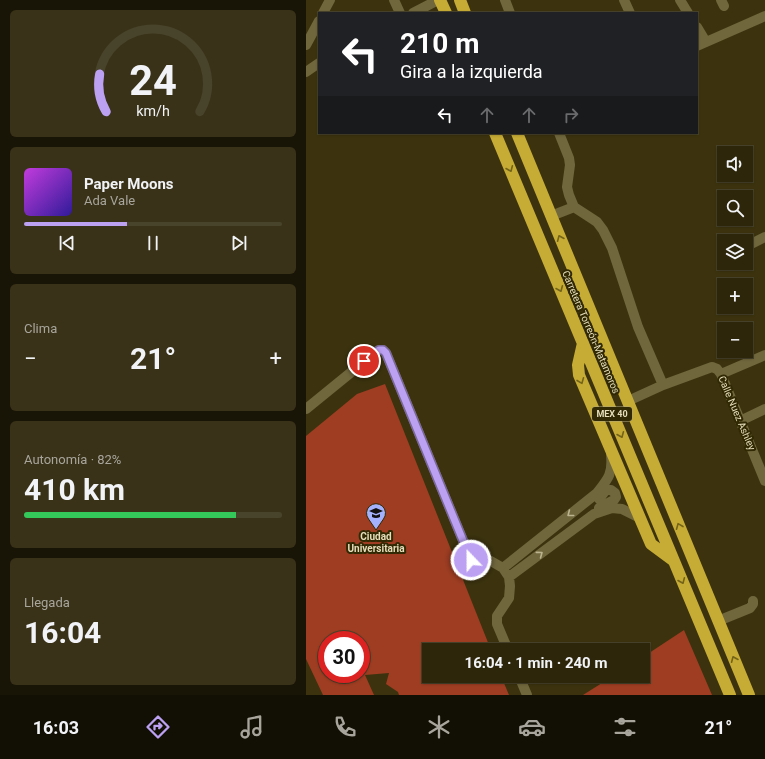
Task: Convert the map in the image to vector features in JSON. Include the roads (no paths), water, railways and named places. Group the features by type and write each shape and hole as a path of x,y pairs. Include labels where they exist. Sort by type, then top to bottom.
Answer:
{"highway":[{"path":"460,0 465,12"},
{"name":"Carretera Torreón-Matamoros","path":"495,134 730,695"},
{"name":"MEX 40","path":"517,134 749,695"},
{"path":"583,343 578,365 579,375 651,544 674,561"}],"street":[{"path":"324,12 330,0"},
{"path":"394,0 400,12"},
{"path":"505,0 510,12"},
{"path":"625,0 630,12"},
{"path":"682,1 688,12"},
{"path":"417,12 443,6"},
{"path":"698,30 702,44 765,16"},
{"path":"306,45 318,23"},
{"path":"306,72 318,64"},
{"path":"559,134 569,158 570,165 567,187 569,195 574,207 598,222 612,248 638,327 663,384"},
{"path":"551,216 574,207"},
{"path":"753,243 765,238"},
{"path":"306,409 376,352 383,350 386,353 471,560 475,562 489,560 502,568 509,577 509,598 497,616 497,624 505,643"},
{"path":"628,401 663,384 712,367 718,370 765,354"},
{"name":"Calle Nuez Ashley","path":"718,370 765,481"},
{"path":"740,421 765,410"},
{"path":"502,568 597,493 608,479 612,467 611,451"},
{"path":"584,504 599,499 606,490 611,490 615,493 616,497 614,500 598,508 594,514"},
{"path":"509,577 594,514 612,508 622,510 640,518"},
{"path":"718,621 750,608 753,601"},
{"path":"522,683 527,695"}],"place":[{"name":"Ciudad Universitaria","path":"376,530"}]}
